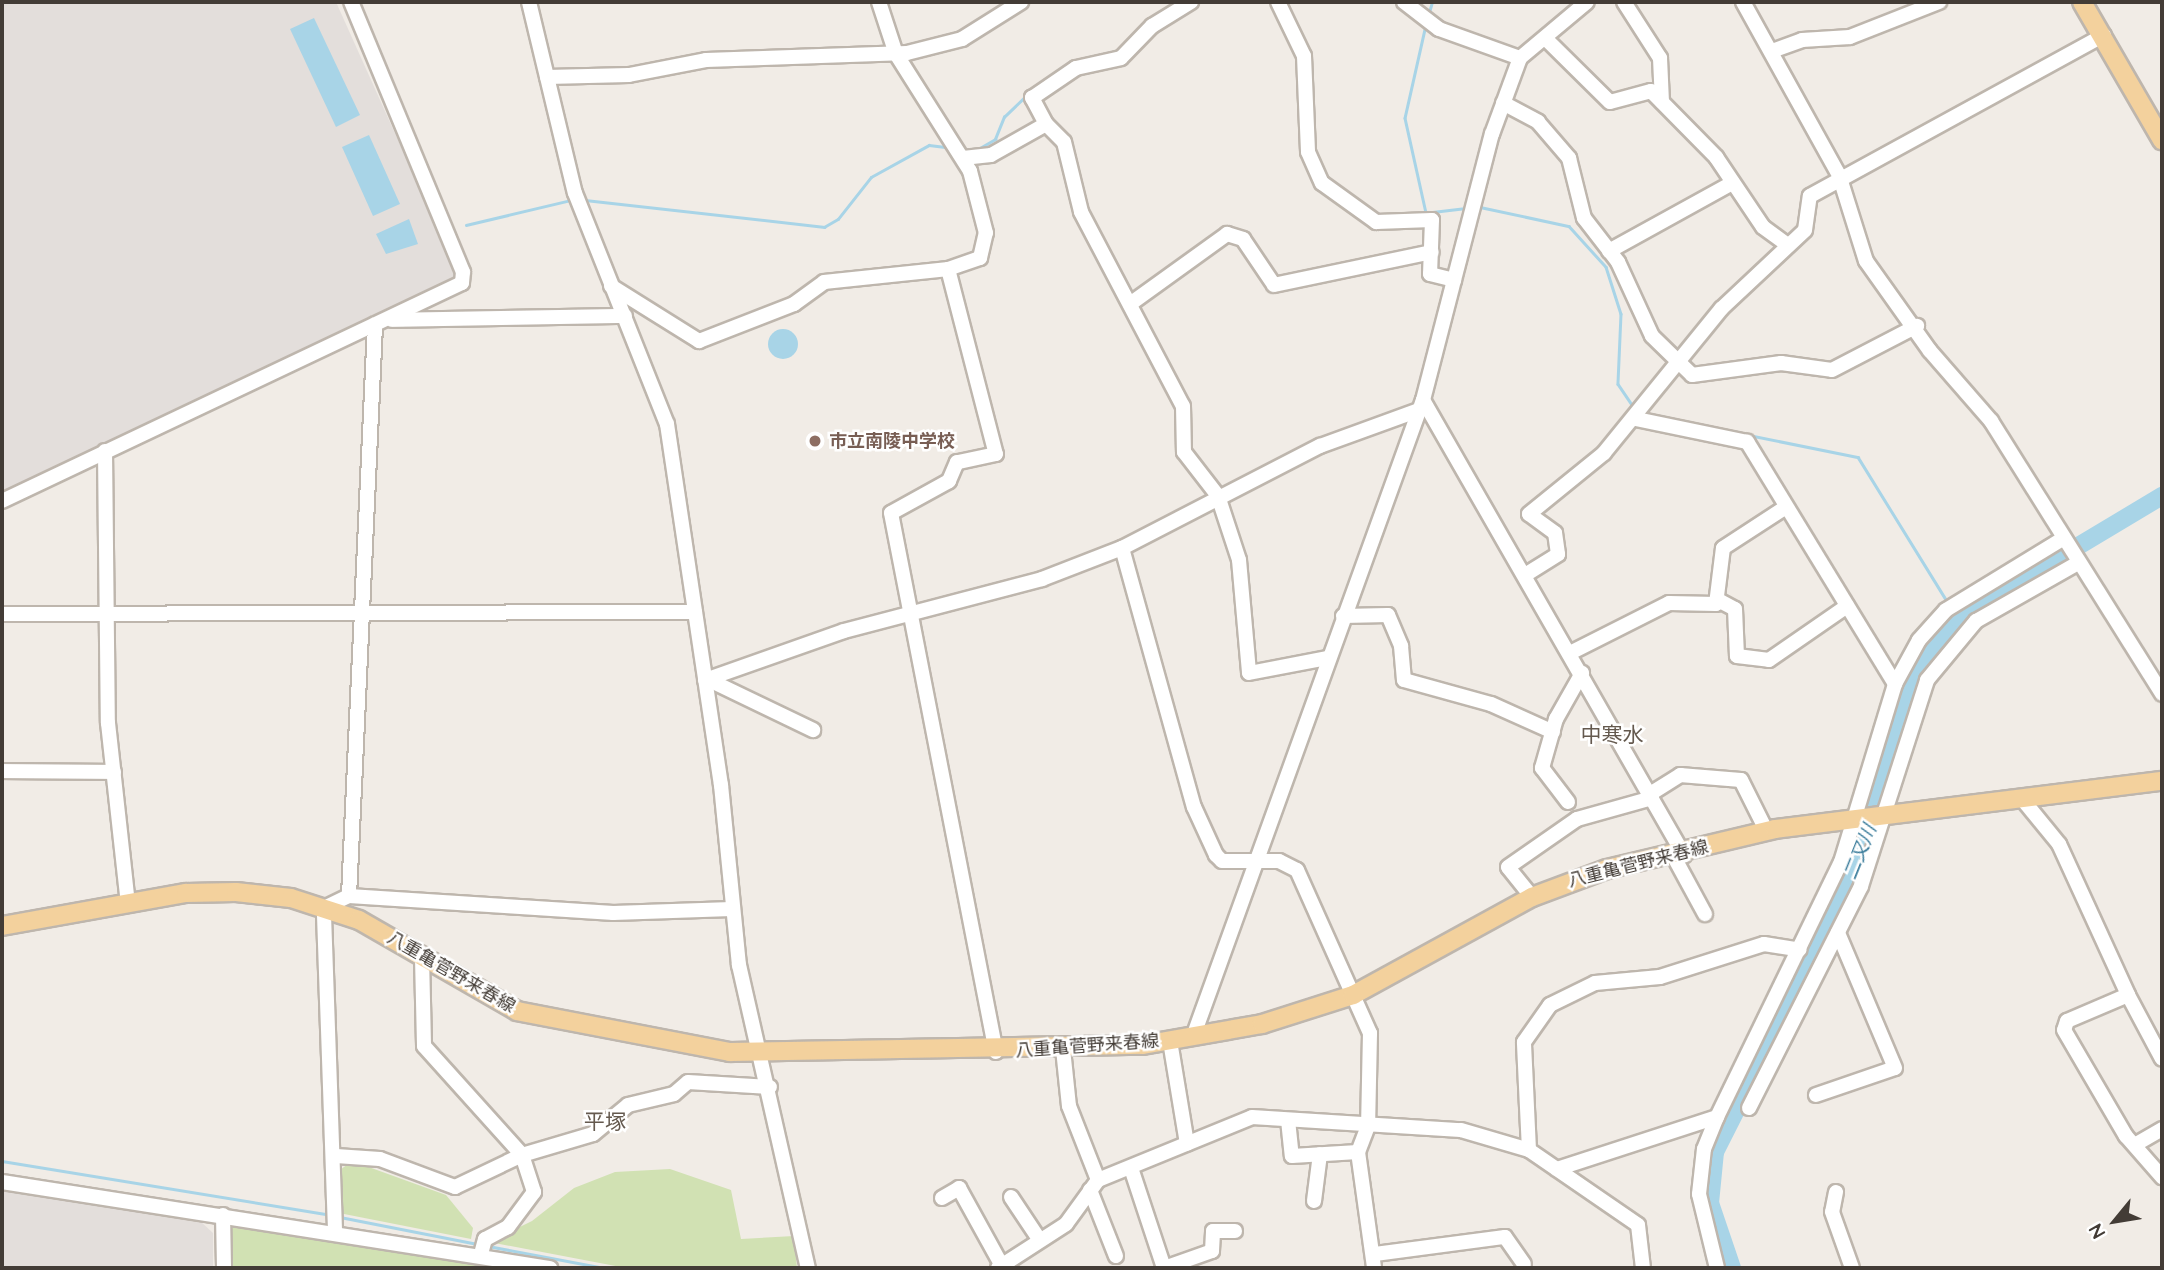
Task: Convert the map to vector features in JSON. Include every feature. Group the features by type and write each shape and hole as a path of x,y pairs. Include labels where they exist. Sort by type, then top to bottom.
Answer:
{"main road":[{"path":"2082,2 2161,134"},
{"name":"八重亀菅野来春線","path":"2,926 128,903 236,892 324,908 359,920 517,1011 763,1054 1063,1049 1170,1041 1262,1024 1353,995 1532,897 1607,869 1679,856 1766,830 1850,824 2162,781"}],"street":[{"path":"2,500 381,322 465,278 351,2"},
{"path":"529,2 578,200 667,425 706,679 738,965 763,1054 808,1268"},
{"path":"610,285 699,341 794,304 824,282 948,269 970,264 985,246 977,190 963,158 897,54 879,2"},
{"path":"547,78 629,75 706,60 897,54 962,39 1021,2"},
{"path":"1191,2 1152,26 1121,58 1076,68 1032,98 1046,124 1064,142 1081,212 1183,406 1184,452 1218,496 1240,560 1249,673 1328,659"},
{"path":"1278,2 1304,56 1308,152 1322,183 1376,222 1432,220 1430,274 1454,280"},
{"path":"1404,2 1450,34 1520,58"},
{"path":"1193,1037 1421,405 1503,103 1520,58 1587,2"},
{"path":"1624,2 1660,58 1662,102"},
{"path":"1743,2 1839,175 1866,261 1917,326 1930,351 1991,421 2162,694"},
{"path":"1772,51 1802,40 1850,37 1939,2"},
{"path":"1525,575 1558,554 1555,533 1529,514 1636,419 1673,363 1810,220 1810,196 1839,175 1971,111 2104,35"},
{"path":"1545,38 1604,99 1616,103 1646,89 1662,102 1716,157 1763,227 1786,244"},
{"path":"1503,103 1556,139 1575,173 1584,218 1609,251 1641,317 1673,363 1700,377 1769,363 1832,370 1917,326"},
{"path":"963,158 990,155 1046,124"},
{"path":"1609,251 1732,183"},
{"path":"1130,304 1227,234 1242,239 1274,285 1432,251"},
{"path":"948,269 996,454 957,462 949,481 891,513 996,1052"},
{"path":"381,322 625,316"},
{"path":"349,896 361,610 381,322"},
{"path":"706,679 844,631 912,616 1042,579 1122,548 1218,496 1320,446 1421,405"},
{"path":"1421,405 1525,575 1651,796 1705,914"},
{"path":"1636,419 1747,442 1895,684"},
{"path":"106,451 114,772 128,903"},
{"path":"1718,600 1723,548 1786,507"},
{"path":"1717,1268 1699,1194 1704,1149 1841,862 1850,824 1895,684 1946,610 2064,538"},
{"path":"1122,548 1194,807 1222,862 1279,861 1297,870 1370,1033 1368,1126 1358,1152 1374,1261 1505,1237 1524,1264"},
{"path":"1749,1108 1838,933 1885,819 1919,701 1950,647 1992,610 2078,563"},
{"path":"1570,653 1669,603 1718,600 1735,609 1737,656 1769,660 1847,607"},
{"path":"2,614 361,610 695,612"},
{"path":"1343,616 1388,615 1401,646 1404,680 1491,704 1553,732"},
{"path":"1568,802 1543,771 1553,732 1582,673"},
{"path":"706,679 813,730"},
{"path":"2,771 114,772"},
{"path":"1532,897 1508,867 1577,819 1651,796 1680,775 1741,780 1766,830"},
{"path":"2023,800 2059,844 2129,995 2162,1059"},
{"path":"335,1219 336,1156 324,908 349,896 613,913 732,909"},
{"path":"1816,1095 1895,1068 1838,933"},
{"path":"1529,1150 1524,1042 1550,1005 1595,983 1660,977 1714,956 1764,944 1800,950"},
{"path":"422,957 424,1046 522,1155 534,1192 508,1227 485,1239 481,1254"},
{"path":"2129,995 2067,1021 2064,1030 2126,1136 2138,1143 2162,1177"},
{"path":"1170,1041 1187,1144"},
{"path":"1063,1049 1069,1106 1116,1256"},
{"path":"336,1156 380,1159 455,1187 522,1155 593,1133 628,1105 674,1094 688,1082 769,1087"},
{"path":"1558,1169 1717,1117"},
{"path":"1288,1120 1292,1156 1358,1152"},
{"path":"942,1198 959,1188 1000,1266 1066,1224 1094,1185 1187,1144 1228,1122 1288,1120 1461,1130 1529,1150 1638,1226 1643,1268"},
{"path":"2138,1143 2162,1129"},
{"path":"1314,1200 1320,1154"},
{"path":"1131,1168 1164,1268 1212,1251 1213,1231 1235,1231"},
{"path":"2,1182 223,1215 335,1219 550,1268"},
{"path":"1836,1192 1832,1212 1852,1268"},
{"path":"1011,1197 1039,1239"},
{"path":"223,1215 224,1268"}],"shaded area":[{"path":"2,2 336,2 459,276 456,284 2,493"},
{"path":"2,1191 199,1220 213,1233 213,1268 2,1268"}],"green space":[{"path":"352,1161 446,1195 473,1228 471,1239 339,1213 340,1170"},
{"path":"670,1169 731,1190 741,1239 794,1236 797,1268 626,1268 489,1242 532,1221 574,1188 615,1172"},
{"path":"237,1223 322,1234 506,1268 230,1268 230,1229"}],"water":[{"path":"314,18 360,115 336,127 290,29"},
{"path":"369,135 400,204 373,216 342,147"},
{"path":"409,219 418,244 386,254 376,234"},
{"path":"783,329 794,333 798,344 794,355 783,359 772,355 768,344 772,333"}],"waterway":[{"path":"1428,16 1432,2"},
{"path":"1426,25 1405,118 1426,213"},
{"path":"978,149 995,139 1004,117 1028,94"},
{"path":"585,200 824,227 838,219 871,177 929,145 945,147"},
{"path":"466,225 571,200"},
{"path":"1480,207 1569,226 1606,267 1621,314 1618,384 1635,409"},
{"path":"1424,213 1466,208"},
{"path":"1375,214 1390,215"},
{"path":"1719,429 1858,457 1947,601"},
{"name":"二又川","path":"1732,1268 1710,1203 1715,1152 1830,924 1873,824 1882,766 1916,671 1958,618 2162,496"},
{"path":"1953,610 1958,618"},
{"path":"2,1161 330,1215"},
{"path":"340,1217 478,1244"},
{"path":"488,1246 604,1268"}],"place":[{"name":"市立南陵中学校","path":"815,441"}],"district":[{"name":"中寒水","path":"1612,734"},
{"name":"平塚","path":"605,1121"}]}
